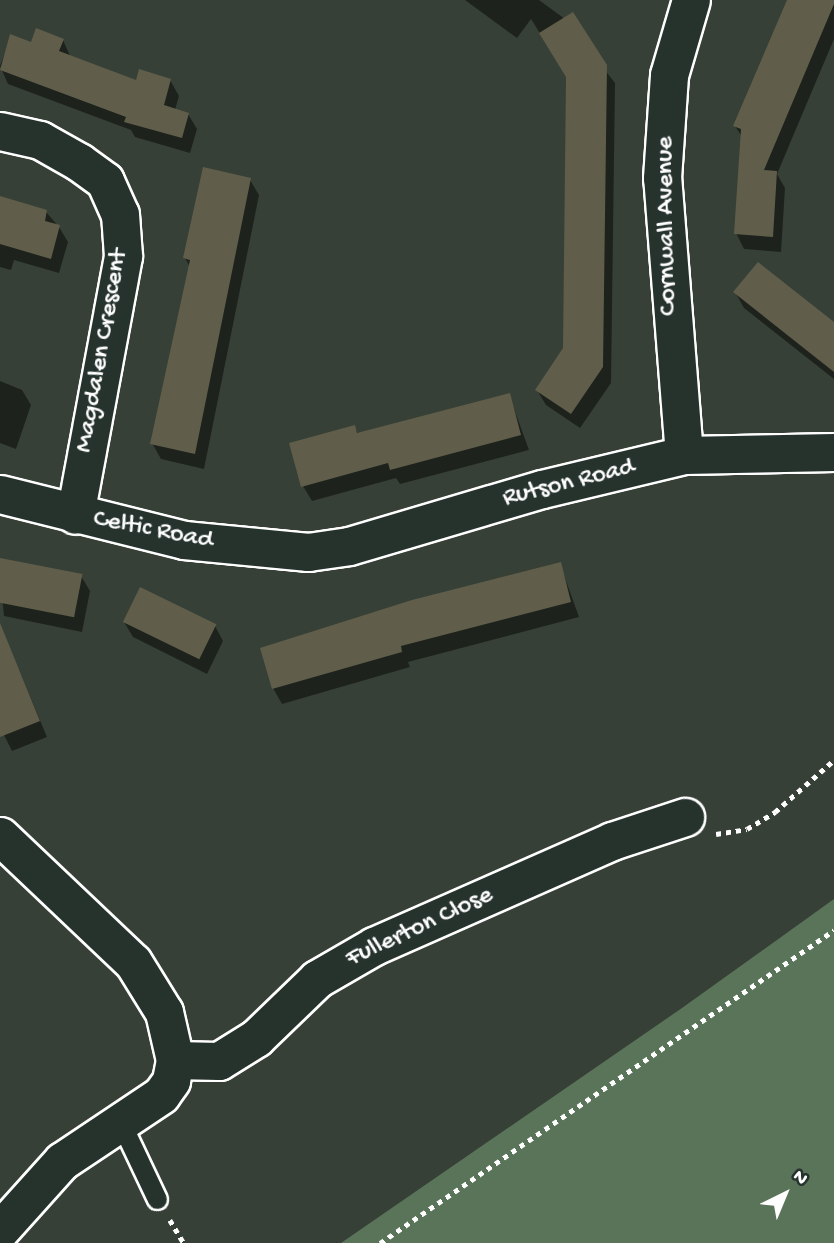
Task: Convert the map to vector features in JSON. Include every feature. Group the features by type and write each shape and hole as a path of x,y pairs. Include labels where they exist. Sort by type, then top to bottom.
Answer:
{"street":[{"name":"Cornwall Avenue","path":"684,455 662,178 669,75 691,0"},
{"name":"Magdalen Crescent","path":"0,131 40,140 79,162 105,181 120,214 123,257 75,516"},
{"name":"Rutson Road","path":"309,552 349,546 542,489 684,455 834,452"},
{"name":"Celtic Road","path":"0,494 75,516 184,540 309,552"},
{"name":"Fullerton Close","path":"175,1060 219,1061 256,1038 317,979 374,946 612,841 685,817"},
{"path":"0,836 134,962 164,1012 175,1060 171,1081 161,1095 62,1161 0,1230"}],"lane":[{"path":"121,1123 157,1199"}],"path":[{"path":"685,817 714,834 747,829 775,812 834,760"},
{"path":"380,1243 834,930"}],"green space":[{"path":"834,899 834,1243 341,1243 682,1008"}],"building":[{"path":"787,0 834,0 834,4 764,170 777,171 773,237 734,234 741,129 733,126"},
{"path":"573,12 607,65 603,367 571,414 535,390 563,348 566,77 539,33"},
{"path":"36,28 64,39 59,51 136,80 139,69 171,79 164,105 189,113 182,138 124,122 126,117 0,70 10,34 31,42"},
{"path":"203,167 251,178 195,454 150,444 190,260 183,258"},
{"path":"0,196 47,210 45,221 60,225 51,259 0,244"},
{"path":"758,262 834,322 834,372 733,292"},
{"path":"510,393 521,435 390,470 388,463 301,487 289,443 355,425 357,433"},
{"path":"0,558 82,574 74,617 0,603"},
{"path":"561,562 571,602 401,646 402,652 272,689 260,648 412,600"},
{"path":"140,587 216,624 199,659 123,622"},
{"path":"0,623 40,721 0,737"}]}
